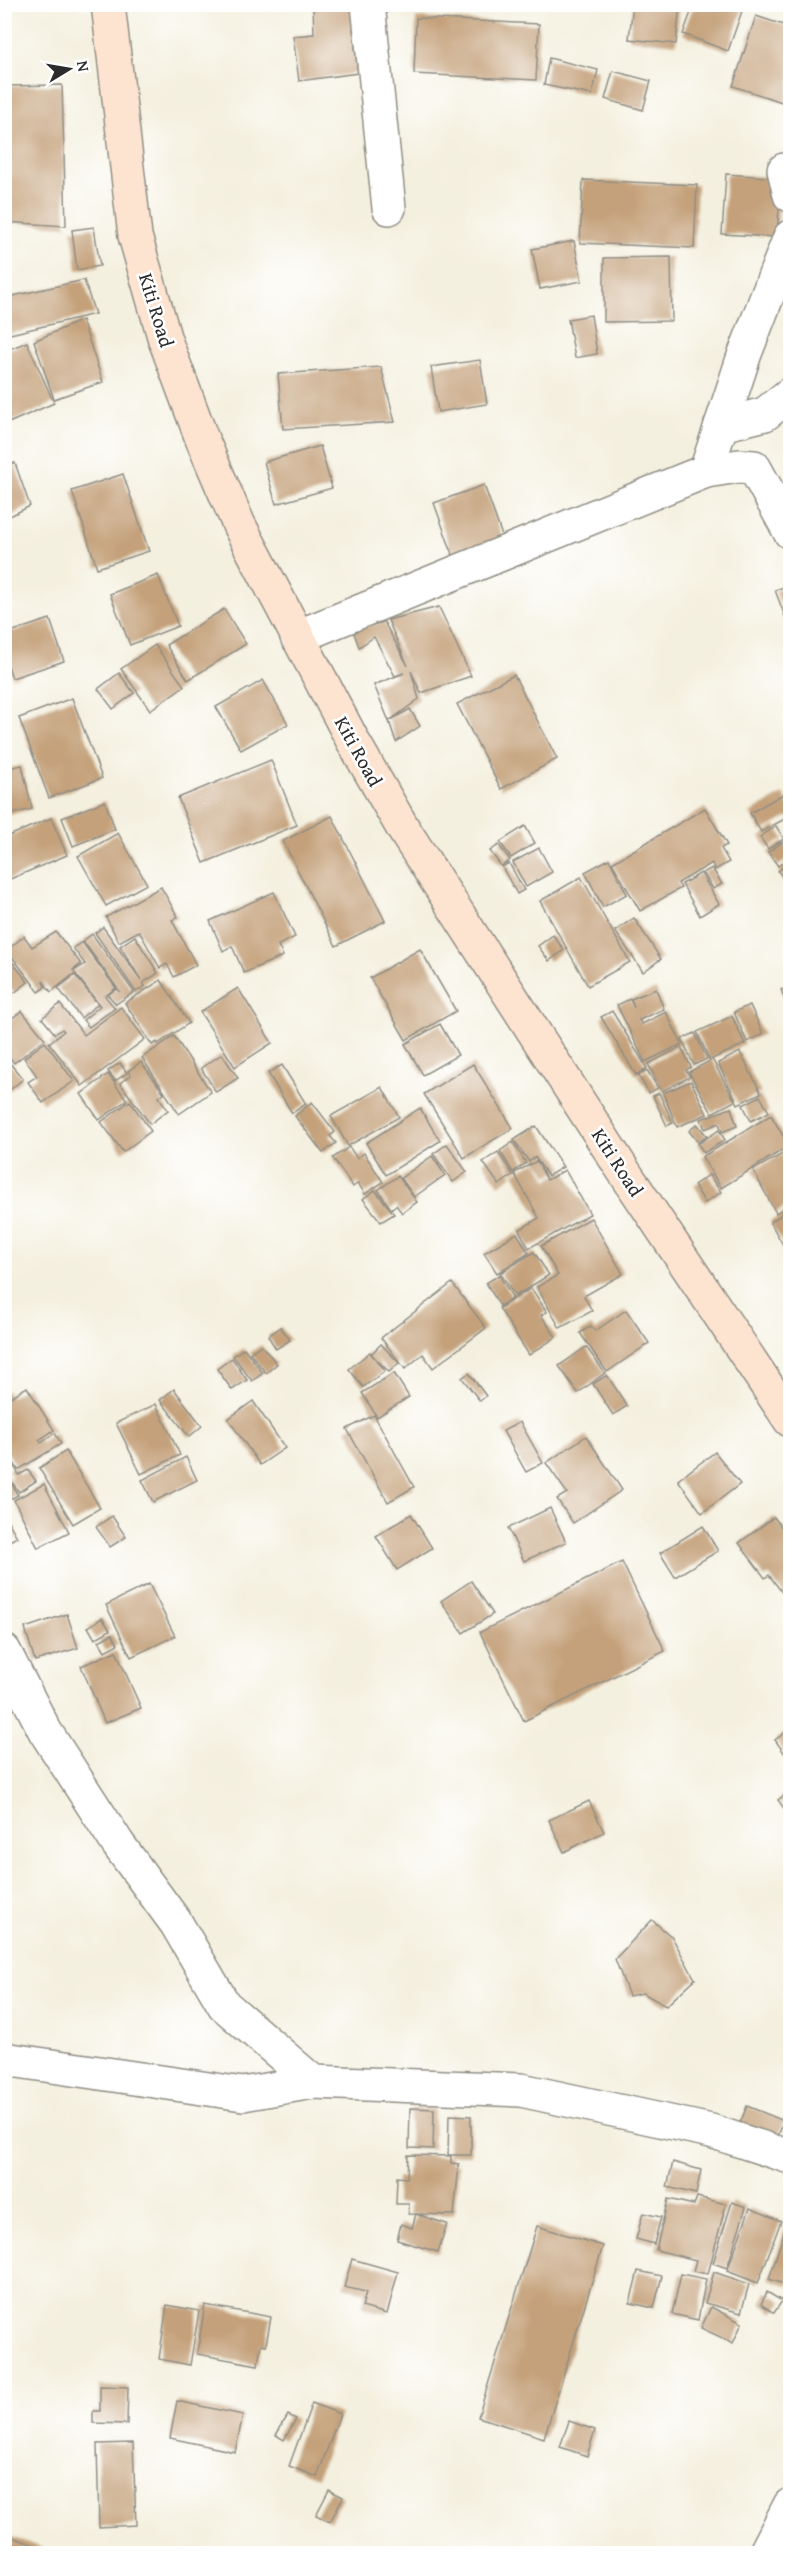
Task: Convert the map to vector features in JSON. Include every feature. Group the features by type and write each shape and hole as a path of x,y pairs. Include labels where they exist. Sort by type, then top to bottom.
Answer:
{"street":[{"name":"Kiti Road","path":"108,4 135,236 165,340 202,439 239,525 297,637 404,830 619,1164 790,1420"},
{"path":"368,4 389,208"},
{"path":"706,471 744,356 790,237"},
{"path":"721,425 765,414 790,394"},
{"path":"297,637 706,471 739,466 754,467 790,532"},
{"path":"4,1651 45,1731 118,1844 176,1923 224,2005 313,2082"},
{"path":"4,2059 243,2094 313,2082 520,2090 711,2131 790,2157"},
{"path":"765,2553 790,2505"}],"building":[{"path":"313,4 361,4 364,28 353,29 358,73 299,81 293,36 314,34"},
{"path":"633,4 680,4 676,44 629,39"},
{"path":"694,4 723,4 742,11 728,51 683,34"},
{"path":"756,16 790,27 790,86 785,103 733,86"},
{"path":"416,18 539,24 536,80 414,74"},
{"path":"549,58 598,70 592,95 544,85"},
{"path":"613,71 651,81 643,110 605,99"},
{"path":"62,85 66,226 4,222 4,86"},
{"path":"726,174 781,178 777,237 722,234"},
{"path":"583,180 697,185 694,248 580,243"},
{"path":"94,227 100,266 77,270 72,230"},
{"path":"574,241 582,281 540,289 532,249"},
{"path":"671,257 672,321 604,322 604,258"},
{"path":"84,280 95,314 6,335 4,298"},
{"path":"591,315 597,354 575,358 568,319"},
{"path":"82,320 103,382 54,399 34,341"},
{"path":"27,342 54,403 4,425 4,351"},
{"path":"480,360 487,404 438,412 431,367"},
{"path":"381,367 395,422 283,429 278,374"},
{"path":"320,446 332,488 276,504 264,462"},
{"path":"15,463 30,506 4,519 4,465"},
{"path":"123,474 149,551 97,568 72,491"},
{"path":"484,485 505,544 455,561 434,503"},
{"path":"158,575 178,626 130,645 110,594"},
{"path":"790,585 790,630 775,590"},
{"path":"439,607 471,676 421,693 411,671 419,699 389,721 374,685 404,673 395,676 374,637 359,647 353,630 384,622 408,666 388,620"},
{"path":"224,609 246,644 188,680 166,645"},
{"path":"50,619 64,661 12,678 4,655 4,634"},
{"path":"155,645 184,686 150,710 121,669"},
{"path":"119,673 134,693 113,709 98,689"},
{"path":"514,675 557,759 501,789 457,704"},
{"path":"263,680 288,724 241,750 216,707"},
{"path":"72,698 102,778 49,798 19,718"},
{"path":"410,709 420,726 396,742 389,721"},
{"path":"271,760 297,825 204,863 178,798"},
{"path":"22,765 32,809 4,816 4,769"},
{"path":"783,794 790,808 790,816 761,832 750,813"},
{"path":"105,801 115,829 73,846 62,818"},
{"path":"705,808 727,845 721,848 729,862 715,870 712,863 678,883 681,888 640,911 612,863"},
{"path":"332,816 385,921 336,946 283,841"},
{"path":"51,818 67,855 8,880 4,872 4,838"},
{"path":"525,826 535,843 511,858 500,842"},
{"path":"776,826 784,839 768,849 760,837"},
{"path":"118,833 147,884 106,906 78,856"},
{"path":"783,842 790,853 790,858 778,866 768,852"},
{"path":"499,845 510,860 501,866 490,851"},
{"path":"539,848 552,872 526,887 513,862"},
{"path":"609,859 627,894 603,907 585,872"},
{"path":"790,862 790,880 786,883 778,871"},
{"path":"509,863 524,890 517,894 502,867"},
{"path":"712,868 722,884 713,889 703,873"},
{"path":"701,873 719,904 700,916 682,884"},
{"path":"581,877 630,962 588,986 540,901"},
{"path":"161,887 178,917 172,920 196,965 174,977 167,964 160,968 139,931 119,942 106,917"},
{"path":"274,892 295,937 278,945 283,956 244,973 232,946 223,951 210,921"},
{"path":"634,918 661,959 643,972 615,931"},
{"path":"103,927 141,980 120,946 135,936 158,973 143,983 145,986 136,992 95,933"},
{"path":"56,932 81,964 74,971 85,964 73,948 82,942 116,988 105,996 115,1008 89,1027 83,1020 100,1006 75,973 51,992 43,981 45,987 39,992 7,950 24,936 32,947"},
{"path":"92,934 134,992 116,1004 108,995 116,989 120,992 83,941"},
{"path":"553,935 564,950 549,961 538,946"},
{"path":"420,949 456,1011 406,1040 370,978"},
{"path":"4,951 28,982 14,993 4,981"},
{"path":"75,975 98,1004 81,1018 58,988"},
{"path":"161,980 189,1023 158,1044 157,1042 152,1045 125,1003"},
{"path":"790,986 790,1011 781,990"},
{"path":"238,988 272,1043 235,1067 200,1012"},
{"path":"656,989 664,1009 639,1020 642,1024 666,1012 682,1044 645,1062 617,1005 630,999 634,1008 631,999"},
{"path":"60,1004 84,1035 121,1007 145,1039 82,1086 49,1043 64,1031 62,1029 55,1034 42,1018"},
{"path":"750,1005 763,1034 747,1042 734,1012"},
{"path":"22,1011 45,1039 14,1063 4,1050 4,1024"},
{"path":"612,1011 647,1068 636,1075 601,1017"},
{"path":"732,1016 745,1044 712,1059 735,1101 712,1113 689,1072 710,1061 697,1032"},
{"path":"440,1024 458,1055 423,1075 405,1044"},
{"path":"695,1033 707,1059 694,1065 682,1039"},
{"path":"174,1036 211,1092 179,1114 142,1058"},
{"path":"45,1042 74,1081 43,1103 28,1082 37,1076 24,1058"},
{"path":"681,1047 691,1067 686,1070 690,1077 662,1091 648,1064"},
{"path":"740,1052 761,1093 738,1104 718,1063"},
{"path":"222,1054 238,1078 216,1092 201,1068"},
{"path":"4,1056 23,1079 4,1095"},
{"path":"141,1062 164,1093 159,1097 168,1110 150,1124 120,1083 131,1075 128,1071"},
{"path":"120,1063 127,1073 115,1081 108,1071"},
{"path":"473,1064 513,1128 464,1158 424,1094"},
{"path":"282,1065 306,1104 292,1113 268,1073"},
{"path":"647,1070 658,1088 649,1093 638,1075"},
{"path":"108,1074 127,1100 99,1120 81,1094"},
{"path":"691,1081 707,1114 677,1127 663,1093"},
{"path":"382,1087 399,1117 348,1146 331,1116"},
{"path":"659,1093 673,1123 667,1126 653,1096"},
{"path":"760,1096 769,1112 751,1121 743,1105"},
{"path":"130,1101 151,1131 123,1152 101,1122"},
{"path":"312,1102 335,1132 330,1136 336,1143 323,1153 295,1116"},
{"path":"420,1108 440,1141 386,1175 366,1143"},
{"path":"731,1108 737,1126 722,1132 719,1123 705,1129 701,1119"},
{"path":"771,1115 789,1146 721,1188 702,1157"},
{"path":"697,1124 707,1136 698,1142 689,1131"},
{"path":"536,1126 563,1167 548,1176 535,1157 529,1162 514,1140"},
{"path":"719,1130 725,1140 704,1153 698,1144"},
{"path":"513,1142 526,1163 513,1172 500,1151"},
{"path":"447,1144 467,1172 453,1182 433,1154"},
{"path":"349,1147 357,1158 364,1153 383,1182 365,1194 358,1183 353,1187 333,1158"},
{"path":"790,1150 790,1205 776,1213 753,1170"},
{"path":"498,1152 513,1175 499,1185 483,1162"},
{"path":"432,1156 445,1175 414,1197 401,1178"},
{"path":"537,1161 547,1180 565,1170 590,1214 529,1248 519,1230 539,1218 514,1173"},
{"path":"709,1175 721,1192 705,1203 694,1185"},
{"path":"398,1176 417,1202 402,1213 396,1205 391,1209 378,1190"},
{"path":"375,1190 394,1214 381,1222 363,1199"},
{"path":"790,1209 790,1257 770,1222"},
{"path":"591,1218 623,1274 584,1296 592,1311 560,1328 537,1287 558,1275 541,1246"},
{"path":"517,1233 529,1253 497,1273 484,1253"},
{"path":"534,1252 549,1275 515,1296 500,1273"},
{"path":"499,1275 513,1298 500,1306 486,1283"},
{"path":"452,1283 486,1328 433,1368 423,1354 405,1369 381,1338"},
{"path":"531,1288 547,1312 541,1315 556,1337 529,1355 499,1308"},
{"path":"626,1310 649,1343 607,1372 580,1333 591,1326 595,1331"},
{"path":"281,1327 290,1340 276,1349 268,1336"},
{"path":"381,1344 399,1363 389,1372 371,1354"},
{"path":"261,1345 277,1364 266,1373 250,1353"},
{"path":"586,1347 605,1373 578,1393 559,1366"},
{"path":"244,1348 263,1373 252,1381 233,1356"},
{"path":"370,1352 385,1371 363,1387 349,1369"},
{"path":"232,1358 247,1380 232,1390 217,1369"},
{"path":"394,1373 409,1397 377,1417 362,1393"},
{"path":"469,1373 486,1396 480,1401 462,1378"},
{"path":"607,1375 627,1406 613,1415 593,1384"},
{"path":"27,1387 54,1430 39,1440 41,1443 55,1433 61,1444 18,1470 8,1453 4,1456 4,1392 7,1391 11,1397"},
{"path":"174,1389 202,1426 189,1437 160,1400"},
{"path":"253,1401 285,1448 260,1465 228,1419"},
{"path":"156,1404 180,1455 141,1474 116,1423"},
{"path":"374,1415 414,1487 388,1502 347,1429"},
{"path":"520,1422 543,1463 526,1472 503,1431"},
{"path":"586,1436 622,1490 573,1523 557,1499 567,1493 546,1463"},
{"path":"66,1451 100,1508 73,1524 39,1468"},
{"path":"715,1452 740,1484 702,1513 678,1480"},
{"path":"186,1457 197,1480 153,1502 142,1480"},
{"path":"14,1466 19,1475 28,1470 36,1481 19,1492 9,1478 12,1477 8,1470"},
{"path":"4,1471 18,1495 4,1503"},
{"path":"44,1484 69,1532 38,1548 14,1500"},
{"path":"550,1508 566,1542 524,1561 508,1528"},
{"path":"4,1514 17,1537 4,1544"},
{"path":"411,1514 432,1548 397,1570 376,1536"},
{"path":"112,1516 126,1537 110,1547 96,1527"},
{"path":"774,1517 790,1539 790,1603 769,1575 765,1578 739,1543"},
{"path":"703,1526 718,1551 675,1577 660,1553"},
{"path":"622,1562 665,1651 524,1721 480,1632"},
{"path":"471,1581 493,1614 463,1633 441,1601"},
{"path":"149,1584 175,1636 131,1657 106,1605"},
{"path":"67,1614 78,1648 35,1661 25,1628"},
{"path":"102,1618 110,1630 95,1639 88,1627"},
{"path":"112,1634 118,1644 105,1651 99,1641"},
{"path":"116,1651 141,1708 105,1723 81,1666"},
{"path":"790,1729 790,1761 775,1740"},
{"path":"790,1791 790,1817 778,1800"},
{"path":"589,1801 604,1832 564,1852 549,1820"},
{"path":"652,1920 672,1937 695,1979 666,2006 643,1993 629,1996 615,1959"},
{"path":"747,2106 784,2121 774,2146 737,2131"},
{"path":"410,2108 434,2109 433,2149 409,2148"},
{"path":"449,2115 471,2116 471,2155 448,2155"},
{"path":"408,2155 451,2156 451,2163 459,2164 454,2215 409,2214 409,2204 396,2204 397,2177 407,2178"},
{"path":"673,2162 701,2170 696,2194 667,2187"},
{"path":"697,2197 726,2204 708,2274 693,2271 696,2260 656,2250 668,2199 694,2205"},
{"path":"732,2202 746,2207 727,2268 713,2263"},
{"path":"750,2208 781,2221 758,2283 727,2271"},
{"path":"643,2213 661,2217 654,2244 636,2239"},
{"path":"416,2214 447,2224 438,2252 397,2240 401,2224 412,2228"},
{"path":"790,2214 790,2286 769,2279"},
{"path":"537,2226 603,2246 544,2438 478,2417"},
{"path":"352,2259 398,2272 387,2314 362,2307 366,2292 344,2287"},
{"path":"638,2271 662,2276 654,2308 630,2303"},
{"path":"714,2272 749,2284 741,2313 705,2303"},
{"path":"681,2274 706,2279 698,2320 672,2314"},
{"path":"767,2292 782,2301 774,2313 761,2304"},
{"path":"167,2305 199,2311 190,2365 159,2359"},
{"path":"205,2305 271,2317 266,2345 261,2344 258,2365 197,2354"},
{"path":"711,2307 742,2323 733,2343 701,2328"},
{"path":"100,2386 128,2387 127,2424 93,2423 93,2411 100,2411"},
{"path":"177,2401 243,2415 235,2452 170,2438"},
{"path":"312,2403 340,2414 317,2477 289,2466"},
{"path":"288,2415 296,2419 284,2440 276,2435"},
{"path":"569,2421 595,2430 587,2456 560,2447"},
{"path":"133,2443 136,2525 99,2527 97,2444"},
{"path":"329,2490 343,2497 330,2522 316,2515"},
{"path":"4,2534 56,2553 56,2554 4,2554"}]}
